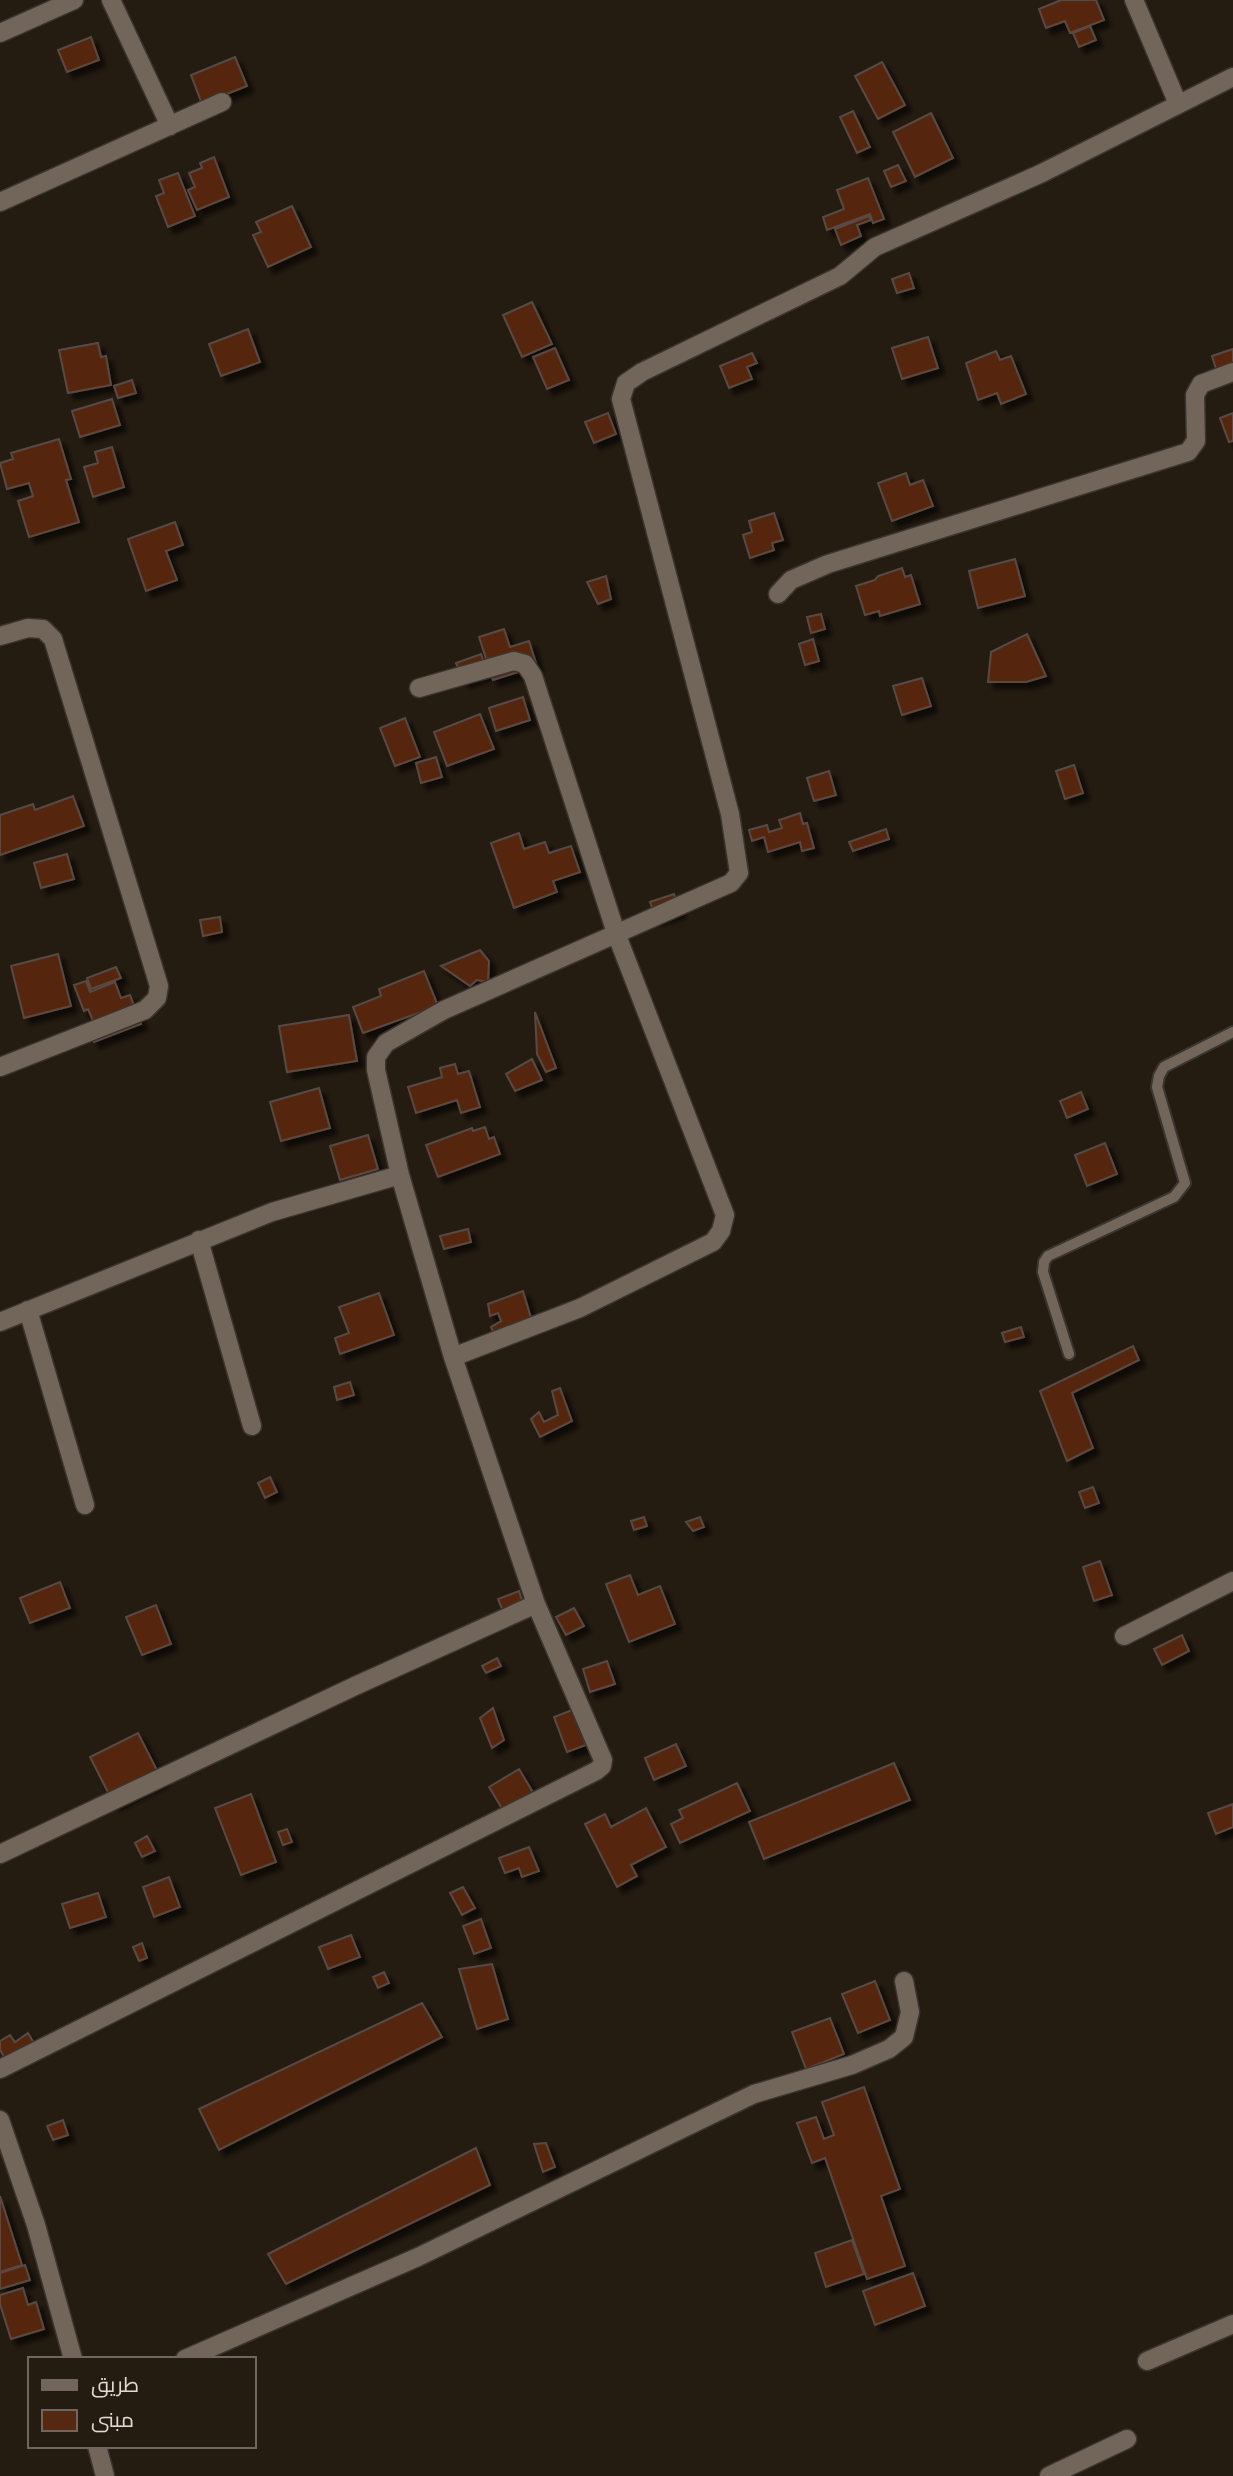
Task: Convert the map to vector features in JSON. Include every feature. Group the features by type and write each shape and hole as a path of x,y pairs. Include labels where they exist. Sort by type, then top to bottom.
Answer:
{"street":[{"path":"0,33 74,0"},
{"path":"111,0 170,126"},
{"path":"1134,0 1178,104"},
{"path":"0,2069 602,1766 603,1760 536,1604 453,1357 400,1175 376,1070 376,1057 386,1043 444,1010 730,883 739,873 730,814 621,399 626,383 642,372 840,276 875,247 1040,174 1233,77"},
{"path":"0,202 222,102"},
{"path":"778,594 791,580 828,564 1188,452 1196,441 1195,394 1201,384 1233,372"},
{"path":"0,636 28,628 43,629 53,639 159,986 157,998 145,1010 0,1067"},
{"path":"419,688 514,661 525,664 534,676 616,933 725,1215 724,1223 713,1242 580,1308 453,1357"},
{"path":"0,1322 272,1212 400,1175"},
{"path":"199,1240 252,1426"},
{"path":"28,1310 85,1505"},
{"path":"1124,1636 1233,1581"},
{"path":"0,1854 536,1604"},
{"path":"190,2357 418,2257 754,2094 852,2065 889,2049 904,2037 910,2012 904,1981"},
{"path":"0,2120 36,2225 72,2357"},
{"path":"1147,2361 1233,2324"},
{"path":"1049,2476 1127,2438"},
{"path":"98,2448 105,2476"}],"lane":[{"path":"1069,1354 1043,1272 1044,1262 1048,1256 1174,1197 1181,1190 1185,1183 1157,1087 1159,1076 1164,1067 1233,1032"}],"building":[{"path":"1061,0 1096,0 1104,20 1070,33 1065,21 1046,28 1039,9"},
{"path":"1090,26 1096,40 1079,47 1073,33"},
{"path":"91,37 99,60 67,72 58,50"},
{"path":"235,57 247,86 202,104 191,75"},
{"path":"882,62 905,105 878,119 855,76"},
{"path":"853,111 870,147 857,153 840,117"},
{"path":"931,113 953,158 915,177 893,132"},
{"path":"214,157 229,197 197,210 188,190 195,187 189,173 202,168 200,163"},
{"path":"898,165 906,181 891,187 884,171"},
{"path":"178,173 195,216 168,227 156,196 164,193 159,180"},
{"path":"868,178 884,219 873,223 870,214 827,230 823,217 844,209 837,190"},
{"path":"292,206 311,247 268,267 253,235 261,232 256,222"},
{"path":"869,216 871,220 857,225 861,236 841,245 835,229"},
{"path":"909,273 914,288 897,293 892,279"},
{"path":"532,302 552,344 522,357 503,315"},
{"path":"248,329 260,362 221,376 209,344"},
{"path":"928,337 938,368 902,379 892,348"},
{"path":"98,343 101,357 106,356 111,385 68,393 59,350"},
{"path":"555,348 569,380 547,389 533,357"},
{"path":"1233,349 1233,364 1216,369 1212,356"},
{"path":"996,351 1000,360 1011,356 1026,394 1001,404 997,393 978,400 966,363"},
{"path":"752,353 757,363 747,367 752,379 729,388 720,366"},
{"path":"132,380 136,393 118,398 114,386"},
{"path":"112,399 120,425 80,437 72,411"},
{"path":"608,413 616,434 594,443 585,422"},
{"path":"1233,413 1233,441 1229,442 1220,418"},
{"path":"59,439 71,479 66,480 79,522 29,537 18,501 33,496 29,483 7,489 0,463 13,459 11,453"},
{"path":"112,447 124,487 93,497 84,467 98,463 95,452"},
{"path":"906,473 910,485 923,480 933,506 892,521 878,483"},
{"path":"774,513 783,540 772,543 774,550 750,558 743,535 752,532 749,521"},
{"path":"175,522 183,545 166,551 177,580 146,591 128,539"},
{"path":"1015,559 1025,596 978,608 969,571"},
{"path":"902,568 905,577 911,575 920,604 880,616 879,611 865,615 856,586"},
{"path":"606,576 611,599 598,604 587,582"},
{"path":"821,614 825,629 811,633 807,617"},
{"path":"504,629 510,647 529,641 537,666 493,680 479,637"},
{"path":"1027,634 1046,676 1026,682 988,682 991,652"},
{"path":"813,639 819,661 805,665 799,644"},
{"path":"481,654 488,673 464,682 456,663"},
{"path":"922,678 931,706 902,715 893,686"},
{"path":"523,697 530,720 496,731 489,708"},
{"path":"480,714 494,749 447,766 434,732"},
{"path":"405,718 420,757 395,766 380,728"},
{"path":"436,757 442,777 421,783 416,763"},
{"path":"1074,765 1083,793 1065,799 1056,771"},
{"path":"829,771 836,795 814,801 807,778"},
{"path":"73,796 84,826 0,855 0,815 33,804 35,810"},
{"path":"800,813 803,824 807,823 814,848 802,851 800,842 768,852 764,837 752,841 749,830 767,825 769,832 782,828 779,820"},
{"path":"886,829 889,839 853,851 849,842"},
{"path":"519,833 524,849 545,842 549,853 571,846 580,872 553,881 557,892 514,908 491,843"},
{"path":"67,854 74,879 41,888 34,863"},
{"path":"674,894 679,912 656,919 650,902"},
{"path":"220,917 222,932 203,936 200,920"},
{"path":"480,950 489,961 488,982 477,980 470,986 441,966"},
{"path":"58,954 71,1006 24,1018 11,966"},
{"path":"116,967 121,978 91,989 87,978"},
{"path":"424,971 438,1006 363,1033 353,1007 381,996 379,989"},
{"path":"86,981 90,992 115,982 121,998 130,995 141,1024 94,1042 87,1025 94,1023 88,1009 84,1011 74,985"},
{"path":"535,1012 556,1068 546,1072 537,1054"},
{"path":"349,1015 357,1061 287,1072 279,1026"},
{"path":"532,1059 542,1080 515,1091 506,1074"},
{"path":"455,1064 458,1074 469,1071 480,1107 461,1113 457,1100 416,1113 408,1087 442,1077 440,1068"},
{"path":"319,1088 330,1128 281,1141 270,1102"},
{"path":"1081,1092 1088,1109 1067,1118 1060,1101"},
{"path":"485,1127 489,1139 494,1137 500,1154 438,1177 426,1145 472,1128 473,1131"},
{"path":"368,1135 378,1169 340,1180 330,1146"},
{"path":"1105,1143 1117,1174 1087,1186 1075,1155"},
{"path":"468,1229 471,1242 444,1249 440,1236"},
{"path":"523,1291 531,1318 494,1334 491,1327 501,1321 498,1313 490,1316 488,1304"},
{"path":"379,1293 394,1335 340,1354 335,1338 349,1333 339,1307"},
{"path":"1021,1327 1024,1337 1005,1342 1002,1333"},
{"path":"1133,1346 1139,1360 1072,1393 1093,1448 1067,1461 1040,1391"},
{"path":"350,1382 354,1395 337,1400 334,1387"},
{"path":"560,1388 572,1421 540,1437 531,1419 539,1412 544,1422 558,1415 552,1391"},
{"path":"270,1477 277,1492 265,1498 258,1483"},
{"path":"1093,1487 1099,1503 1085,1508 1079,1492"},
{"path":"644,1517 647,1526 634,1530 631,1521"},
{"path":"700,1517 704,1527 693,1531 686,1522"},
{"path":"1100,1561 1112,1595 1094,1601 1083,1567"},
{"path":"630,1575 638,1595 660,1586 675,1624 629,1642 606,1584"},
{"path":"60,1582 70,1608 30,1623 20,1598"},
{"path":"519,1591 524,1607 504,1614 498,1599"},
{"path":"156,1605 171,1644 142,1655 126,1617"},
{"path":"574,1608 584,1626 566,1635 556,1617"},
{"path":"1182,1635 1189,1651 1162,1665 1154,1649"},
{"path":"497,1658 501,1666 486,1673 482,1666"},
{"path":"607,1661 615,1684 590,1692 583,1669"},
{"path":"493,1708 504,1740 492,1748 480,1718"},
{"path":"572,1710 586,1745 567,1752 554,1717"},
{"path":"138,1733 162,1780 114,1804 90,1757"},
{"path":"676,1744 686,1766 654,1780 645,1758"},
{"path":"894,1763 910,1800 764,1859 749,1822"},
{"path":"519,1769 534,1794 504,1812 489,1787"},
{"path":"737,1783 750,1811 680,1843 671,1824 683,1818 679,1810"},
{"path":"251,1794 276,1862 241,1875 215,1808"},
{"path":"1233,1804 1233,1827 1216,1834 1208,1813"},
{"path":"646,1808 666,1847 631,1865 637,1876 617,1887 585,1824 605,1814 611,1827"},
{"path":"287,1829 292,1842 283,1845 278,1832"},
{"path":"147,1836 155,1851 142,1857 135,1843"},
{"path":"529,1847 539,1871 522,1877 519,1868 505,1873 499,1858"},
{"path":"169,1877 180,1907 154,1917 143,1887"},
{"path":"463,1887 475,1908 462,1915 450,1893"},
{"path":"98,1893 106,1917 70,1928 62,1904"},
{"path":"481,1919 491,1948 474,1954 463,1926"},
{"path":"351,1935 360,1957 328,1969 319,1947"},
{"path":"142,1943 147,1958 139,1961 133,1947"},
{"path":"492,1964 508,2019 477,2029 459,1969"},
{"path":"384,1972 389,1983 378,1988 373,1977"},
{"path":"875,1981 890,2020 858,2033 842,1994"},
{"path":"422,2003 442,2037 219,2150 199,2109"},
{"path":"830,2018 844,2054 806,2069 792,2032"},
{"path":"28,2033 37,2048 9,2065 0,2050 0,2041 10,2035 15,2042"},
{"path":"864,2087 900,2189 881,2196 905,2266 867,2279 825,2158 812,2163 797,2123 816,2117 824,2139 834,2135 822,2102"},
{"path":"63,2120 68,2135 53,2140 47,2126"},
{"path":"546,2143 555,2167 543,2172 534,2144"},
{"path":"476,2148 490,2185 286,2284 268,2254"},
{"path":"0,2196 22,2265 0,2272"},
{"path":"852,2240 864,2274 826,2287 815,2253"},
{"path":"25,2265 30,2280 0,2289 0,2273"},
{"path":"913,2273 925,2306 875,2325 863,2291"},
{"path":"23,2288 28,2305 36,2302 44,2329 11,2339 0,2304 0,2295"}]}
